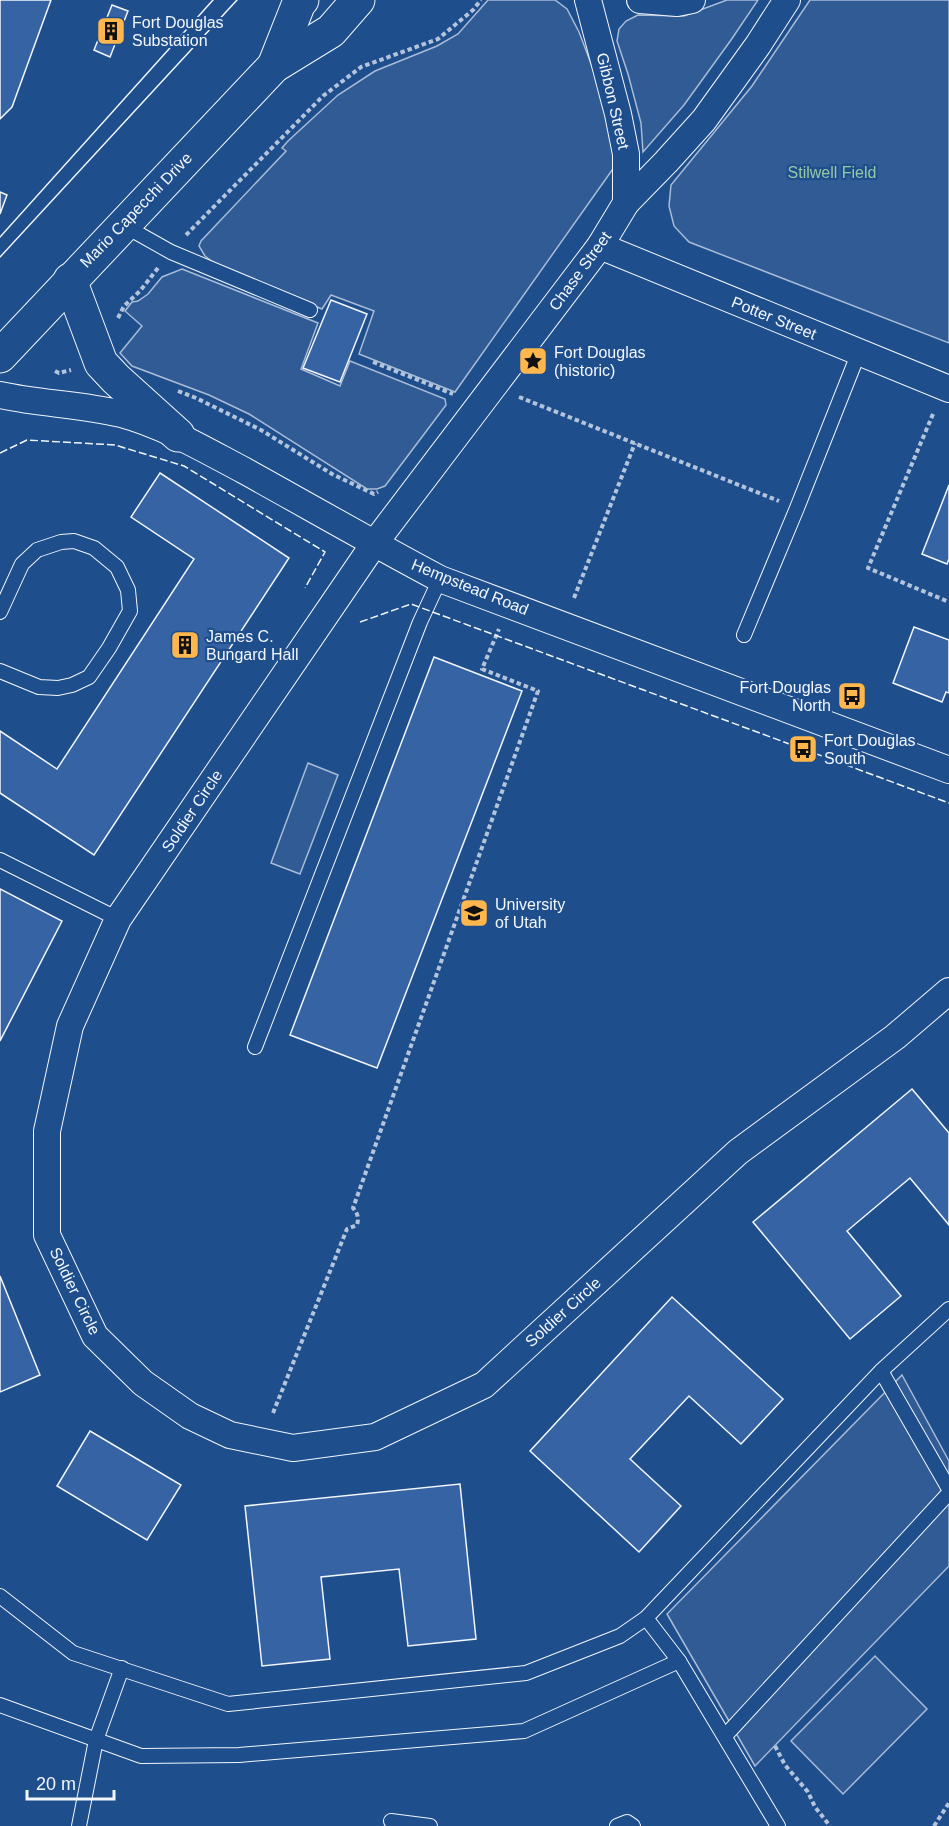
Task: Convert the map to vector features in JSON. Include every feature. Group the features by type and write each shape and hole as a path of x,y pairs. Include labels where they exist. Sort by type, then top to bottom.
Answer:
{"main road":[{"name":"Mario Capecchi Drive","path":"0,356 274,66 331,31 358,0"},
{"name":"Mario Capecchi Drive","path":"274,66 299,1"},
{"path":"70,280 101,363 178,435"}],"street":[{"name":"Gibbon Street","path":"588,0 618,114 626,154 626,203"},
{"path":"639,0 677,3 692,0"},
{"name":"Chase Street","path":"374,544 600,246 626,203 704,120 788,0"},
{"name":"Potter Street","path":"600,246 949,389"},
{"name":"Hempstead Road","path":"0,395 27,402 55,402 122,414 178,435 440,579 949,770"},
{"name":"Soldier Circle","path":"374,544 118,919 70,1026 48,1131 47,1235 95,1336 143,1383 190,1416 230,1435 293,1448 375,1437 484,1384 738,1152 894,1036 949,991"}],"lane":[{"path":"123,225 171,252 310,310"},
{"path":"744,635 859,352"},
{"path":"0,612 22,564 37,550 61,542 74,541 94,548 117,567 128,590 130,611 89,677 72,685 58,688 39,687 0,671"},
{"path":"255,1047 424,612 440,579"},
{"path":"0,860 118,919"},
{"path":"0,1596 73,1653 228,1704 526,1673 620,1636 646,1618 881,1371 949,1309"},
{"path":"724,1736 949,1491 881,1371"},
{"path":"646,1618 679,1661 778,1826"},
{"path":"0,1705 141,1756 239,1755 524,1731 679,1661"},
{"path":"79,1826 96,1740 122,1668"},
{"path":"391,1821 430,1826"},
{"path":"617,1826 627,1822 633,1826"}],"path":[{"path":"113,327 124,306 140,291 171,252 323,96 361,67 438,39 473,10 481,0"},
{"path":"373,362 456,395"},
{"path":"493,387 797,508"},
{"path":"174,390 196,398 261,430 342,479 374,494 381,491"},
{"path":"933,414 868,568 949,602"},
{"path":"574,598 635,443"},
{"path":"273,1413 346,1229 357,1225 358,1214 353,1208 538,691 482,669 500,629"},
{"path":"775,1746 784,1766 808,1792 815,1807 830,1826"},
{"path":"934,1826 949,1803"}],"shaded area":[{"path":"488,0 555,0 567,9 579,32 606,103 615,166 455,392 359,354 374,311 331,295 322,309 218,266 205,256 199,246 201,241 286,151 282,148 288,141 338,95 375,71 437,46 458,34"},
{"path":"727,0 758,0 684,105 643,152 641,123 617,41 619,29 626,21 638,15 684,16"},
{"name":"Stilwell Field","path":"810,0 949,0 949,343 689,242 674,226 669,206 671,185 752,86"},
{"path":"182,269 318,323 301,369 340,386 350,361 445,399 446,405 385,486 367,489 249,414 209,395 132,366 120,353 142,326 125,311 132,302 148,294 162,277"},
{"path":"308,763 338,775 300,874 271,863"},
{"path":"902,1375 949,1461 949,1566 755,1766 667,1614"},
{"path":"875,1656 927,1709 843,1794 791,1741"}],"building":[{"path":"0,0 51,0 12,107 0,119"},
{"name":"Fort Douglas Substation","path":"112,5 128,11 110,57 94,50"},
{"path":"0,192 7,195 0,214"},
{"path":"331,300 367,314 340,382 303,368"},
{"name":"James C. Bungard Hall","path":"160,473 289,558 94,855 0,793 0,731 57,769 194,559 131,517"},
{"path":"949,485 949,559 947,564 922,554"},
{"path":"914,627 949,640 949,693 946,692 942,702 893,683"},
{"path":"434,657 522,691 377,1068 290,1035"},
{"path":"0,889 62,921 0,1041"},
{"path":"912,1089 949,1133 949,1225 910,1178 847,1231 901,1296 850,1339 753,1222"},
{"path":"0,1276 40,1375 0,1392"},
{"path":"672,1297 783,1399 741,1444 689,1396 630,1459 681,1506 639,1552 530,1451"},
{"path":"90,1431 181,1485 147,1540 57,1486"},
{"path":"460,1484 476,1639 408,1646 399,1569 321,1577 330,1659 262,1666 245,1506"}],"tram line":[{"path":"0,237 213,0"},
{"path":"0,257 237,0"}],"fence":[{"path":"0,453 27,440 115,445 184,466 325,552 305,588"},
{"path":"360,622 411,604 949,803"}],"place":[{"name":"Fort Douglas Substation","path":"111,31"},
{"name":"Fort Douglas (historic)","path":"533,361"},
{"name":"James C. Bungard Hall","path":"185,645"},
{"name":"Fort Douglas North","path":"852,696"},
{"name":"Fort Douglas South","path":"803,749"},
{"name":"University of Utah","path":"474,913"}]}
